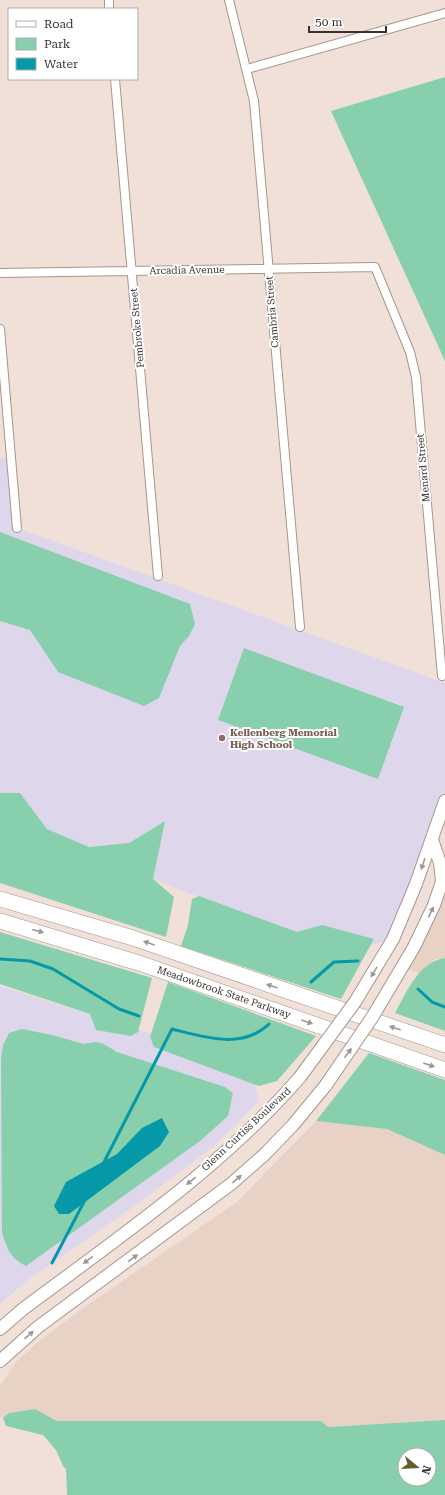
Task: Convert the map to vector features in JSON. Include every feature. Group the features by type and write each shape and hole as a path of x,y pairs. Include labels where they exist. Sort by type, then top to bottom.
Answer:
{"highway":[{"path":"0,899 133,938 445,1045"},
{"name":"Meadowbrook State Parkway","path":"0,921 142,964 445,1070"}],"main road":[{"name":"Glenn Curtiss Boulevard","path":"0,1329 23,1308 207,1167 280,1100 300,1077 355,1002 393,939 416,884 445,801"},
{"path":"0,1361 38,1327 231,1184 264,1155 293,1125 326,1085 373,1016 414,946 434,905 443,878 440,863 432,840"}],"street":[{"name":"Cambria Street","path":"229,0 254,101 300,627"},
{"path":"247,69 445,13"},
{"name":"Pembroke Street","path":"115,80 158,576"},
{"name":"Arcadia Avenue","path":"0,273 375,267"},
{"name":"Menard Street","path":"375,267 410,352 416,377 442,676"},
{"path":"0,329 17,528"}],"shaded area":[{"name":"Kellenberg Memorial High School","path":"0,458 11,458 17,528 445,683 445,801 391,939 349,952 145,877 164,821 129,843 89,847 47,829 20,793 0,793"},
{"path":"445,877 445,958 435,959 419,973 404,968"},
{"path":"0,986 250,1065 259,1101 215,1145 143,1200 28,1280 0,1304"},
{"path":"316,1121 387,1129 445,1155 445,1420 328,1427 321,1421 57,1421 35,1409 9,1413 3,1418 0,1417 0,1386 16,1362 38,1342 79,1311 237,1202"}],"green space":[{"path":"445,77 445,361 331,111"},
{"path":"0,532 190,604 195,624 189,636 180,646 159,698 144,706 58,672 30,630 0,621"},
{"path":"244,648 404,707 378,779 218,720"},
{"path":"0,793 20,793 47,829 89,847 129,843 165,821 153,879 174,897 166,937 0,883"},
{"path":"199,896 297,932 322,925 374,939 341,999 181,946 188,925 192,899"},
{"path":"0,932 152,978 138,1032 131,1036 96,1030 90,1014 0,984"},
{"path":"445,958 445,1031 395,1013 409,987 420,972 427,965"},
{"path":"168,982 316,1036 277,1081 259,1086 154,1047 150,1037"},
{"path":"22,1029 52,1035 84,1044 95,1042 102,1043 117,1052 225,1087 233,1093 228,1116 200,1141 26,1266 20,1263 10,1252 2,1233 1,1059 3,1045 9,1033"},
{"path":"369,1053 445,1080 445,1155 387,1129 316,1121"},
{"path":"35,1409 57,1421 321,1421 328,1427 445,1420 445,1495 67,1495 66,1469 63,1466 56,1450 43,1435 6,1426 3,1418 9,1413"}],"water":[{"path":"162,1118 169,1132 160,1146 69,1214 59,1214 54,1206 66,1182 117,1154 142,1128"}],"waterway":[{"path":"0,959 30,961 53,969 119,1009 139,1016"},
{"path":"311,982 334,962 358,961"},
{"path":"418,989 432,1002 445,1007"},
{"path":"104,1162 172,1029 210,1038 235,1039 247,1037 258,1032 269,1024"},
{"path":"52,1263 85,1200"}],"place":[{"name":"Kellenberg Memorial High School","path":"222,738"}]}
